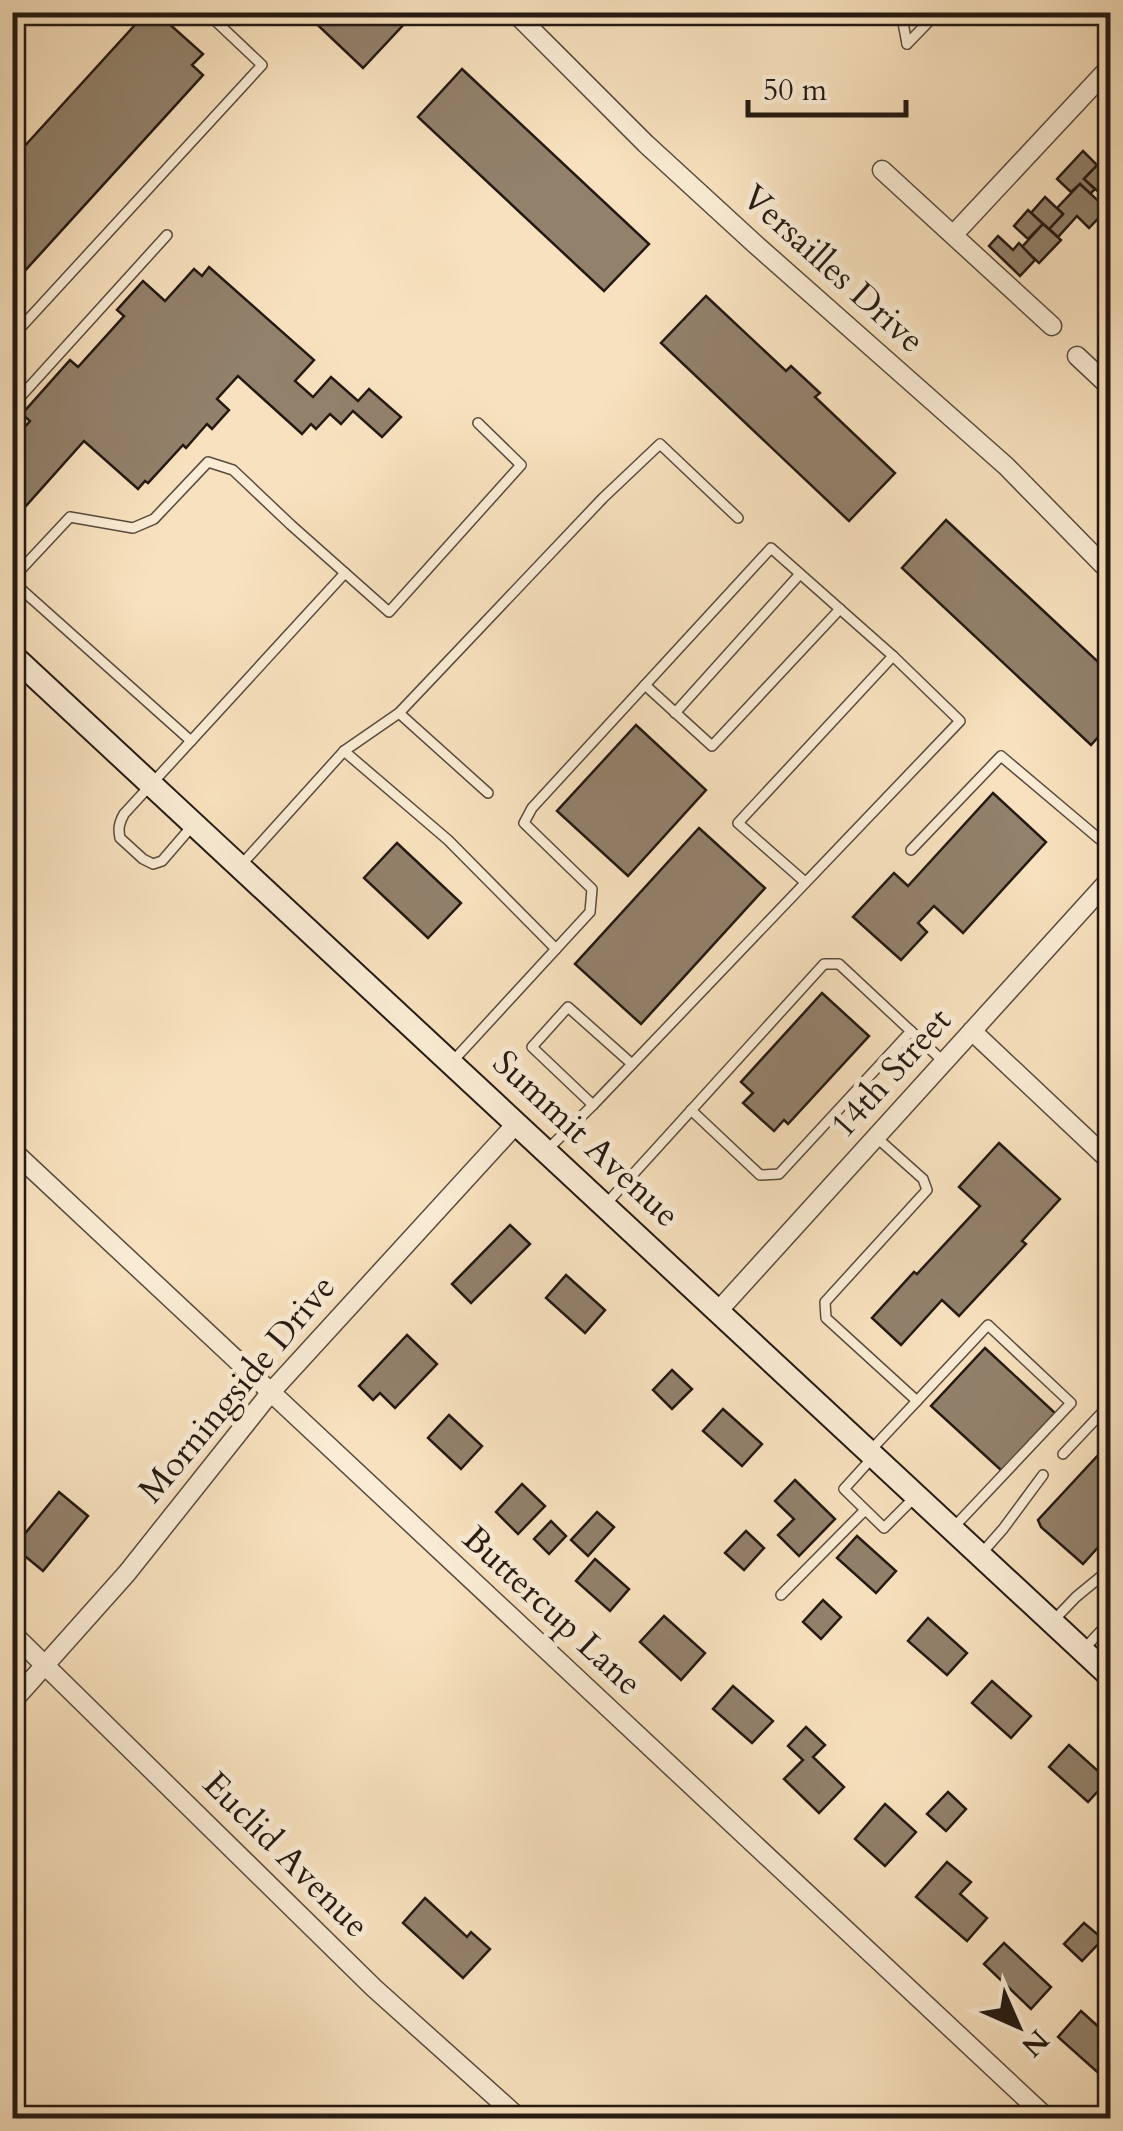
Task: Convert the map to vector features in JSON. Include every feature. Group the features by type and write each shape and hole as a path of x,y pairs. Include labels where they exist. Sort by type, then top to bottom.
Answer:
{"main road":[{"name":"Summit Avenue","path":"15,663 152,784 1110,1676"}],"street":[{"name":"Versailles Drive","path":"514,12 646,144 1006,466 1110,572"},
{"path":"954,234 1110,67"},
{"path":"882,170 1052,326"},
{"path":"1077,356 1110,386"},
{"name":"14th Street","path":"720,1310 1110,879"},
{"path":"972,1030 1110,1161"},
{"name":"Morningside Drive","path":"12,1702 127,1573 271,1392 518,1123"},
{"name":"Buttercup Lane","path":"12,1150 1048,2118"},
{"name":"Euclid Avenue","path":"12,1633 374,1988 518,2118"}],"lane":[{"path":"12,337 262,65 206,12"},
{"path":"901,12 907,44 938,12"},
{"path":"12,406 166,235"},
{"path":"191,742 12,580 70,517 133,528 154,519 208,462 233,470 389,612 521,465 478,423"},
{"path":"240,866 344,751 399,713 603,498 660,444 738,518"},
{"path":"452,1062 590,912 592,889 524,823 532,808 771,548 960,720 547,1150"},
{"path":"194,824 158,864 143,859 120,838 119,822 124,814 345,573"},
{"path":"675,712 800,574"},
{"path":"645,685 712,746 840,609"},
{"path":"805,882 738,822 893,656"},
{"path":"399,713 488,793"},
{"path":"344,751 448,840 556,949"},
{"path":"910,850 1000,756 1110,848"},
{"path":"605,1204 824,964 838,964 944,1062"},
{"path":"593,1105 532,1046 568,1007 632,1064"},
{"path":"691,1110 760,1175 778,1174 912,1031"},
{"path":"876,1138 922,1178 927,1190 825,1302 826,1318 916,1401"},
{"path":"917,1495 884,1528 844,1489 916,1401 988,1326 1071,1403 953,1528"},
{"path":"1063,1454 1110,1404"},
{"path":"981,1554 1043,1474"},
{"path":"781,1595 865,1510"},
{"path":"1052,1622 1110,1569"},
{"path":"1083,1650 1110,1621"}],"building":[{"path":"304,12 398,12 407,21 363,68"},
{"path":"157,13 203,54 192,65 203,75 12,285 12,160 144,15 150,21"},
{"path":"462,69 649,244 604,291 418,117"},
{"path":"1083,151 1097,165 1084,179 1095,189 1090,194 1080,184 1071,192 1057,179"},
{"path":"1106,156 1110,160 1110,186 1102,195 1084,179"},
{"path":"1080,184 1107,209 1089,228 1077,216 1058,237 1049,229 1063,214 1057,208"},
{"path":"1045,197 1063,214 1049,229 1031,213"},
{"path":"1028,210 1043,224 1028,239 1014,226"},
{"path":"1043,224 1061,240 1039,263 1022,247"},
{"path":"998,236 1013,250 1019,243 1035,260 1020,276 989,246"},
{"path":"209,267 314,360 295,381 313,397 331,377 358,401 369,389 401,417 382,437 353,411 341,424 330,414 316,429 311,424 302,434 238,376 217,399 229,410 212,429 207,424 186,448 183,445 148,483 145,481 138,489 84,441 17,516 12,512 12,441 30,421 22,414 70,360 78,367 124,316 117,310 143,281 165,301 194,269 202,276"},
{"path":"706,296 786,371 791,366 820,393 815,397 895,473 849,521 661,343"},
{"path":"946,520 1110,673 1110,724 1091,745 902,568"},
{"path":"636,725 706,790 628,876 557,811"},
{"path":"993,793 1046,842 963,933 934,906 918,923 927,932 901,960 853,917 894,873 908,886"},
{"path":"699,828 765,888 641,1024 575,964"},
{"path":"397,843 461,903 428,938 364,878"},
{"path":"822,993 869,1036 788,1124 784,1120 774,1131 743,1103 753,1093 741,1082"},
{"path":"999,1143 1060,1199 1022,1241 1026,1244 959,1316 942,1300 901,1345 872,1318 980,1206 959,1187"},
{"path":"510,1225 530,1244 471,1303 452,1284"},
{"path":"566,1275 605,1310 585,1333 546,1298"},
{"path":"407,1335 437,1364 395,1408 380,1393 373,1400 359,1386"},
{"path":"985,1348 1055,1413 1002,1471 931,1406"},
{"path":"672,1370 692,1389 672,1409 653,1390"},
{"path":"723,1409 762,1444 742,1466 703,1431"},
{"path":"449,1415 482,1446 461,1469 428,1438"},
{"path":"1108,1447 1110,1534 1083,1564 1038,1520"},
{"path":"795,1480 835,1519 799,1556 778,1535 794,1519 775,1501"},
{"path":"522,1484 545,1506 518,1534 496,1512"},
{"path":"59,1492 88,1516 43,1571 14,1547"},
{"path":"597,1512 614,1527 588,1556 571,1540"},
{"path":"551,1521 566,1536 549,1554 534,1539"},
{"path":"746,1531 764,1548 744,1570 725,1553"},
{"path":"857,1536 896,1571 876,1593 837,1558"},
{"path":"595,1559 629,1589 610,1611 576,1581"},
{"path":"823,1600 841,1617 821,1639 803,1622"},
{"path":"664,1616 705,1653 681,1680 640,1642"},
{"path":"928,1618 967,1653 947,1675 908,1641"},
{"path":"992,1681 1031,1716 1011,1738 972,1703"},
{"path":"733,1686 773,1721 752,1743 713,1709"},
{"path":"806,1727 825,1745 813,1757 844,1787 819,1813 784,1779 803,1760 788,1746"},
{"path":"1069,1745 1108,1780 1088,1802 1049,1767"},
{"path":"948,1792 966,1809 946,1831 927,1814"},
{"path":"885,1804 916,1832 885,1866 855,1839"},
{"path":"947,1862 971,1882 960,1894 987,1918 967,1941 916,1897"},
{"path":"425,1898 467,1937 471,1932 490,1949 463,1978 403,1923"},
{"path":"1084,1923 1103,1939 1082,1961 1064,1944"},
{"path":"1004,1943 1051,1987 1031,2009 984,1964"},
{"path":"1081,2011 1102,2030 1110,2022 1110,2071 1104,2078 1058,2037"}]}
